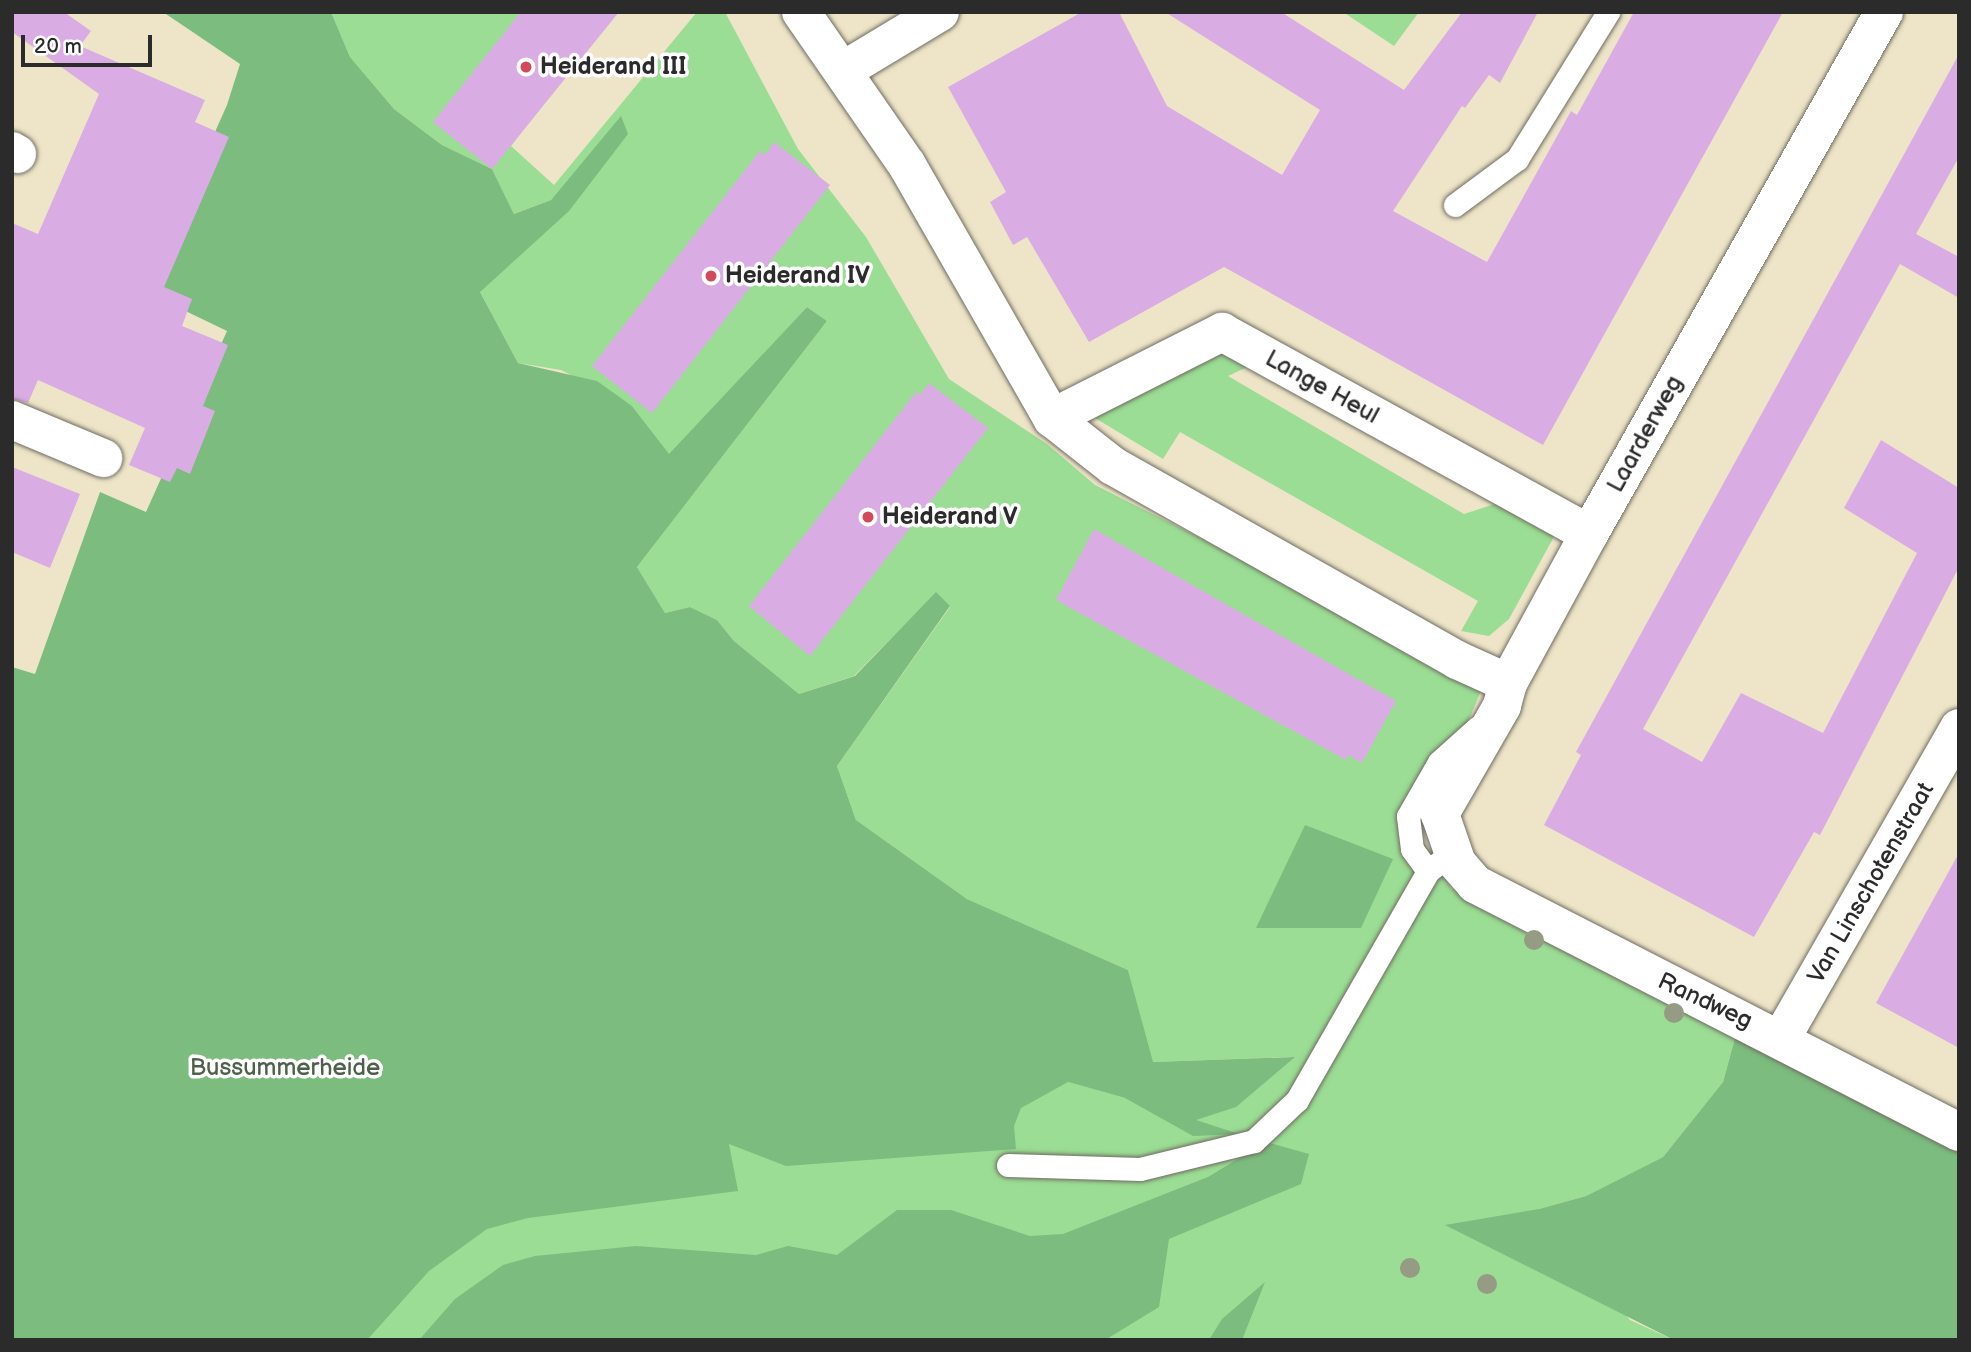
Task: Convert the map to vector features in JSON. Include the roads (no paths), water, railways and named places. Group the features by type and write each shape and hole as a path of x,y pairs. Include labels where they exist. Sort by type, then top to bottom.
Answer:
{"street":[{"path":"801,12 857,61 907,165 1052,418 1113,466 1457,660 1505,695"},
{"path":"857,61 940,12"},
{"name":"Laarderweg","path":"1446,862 1440,814 1589,534 1884,12"},
{"name":"Lange Heul","path":"1052,418 1222,332 1589,534"},
{"path":"12,420 103,458"},
{"name":"Van Linschotenstraat","path":"1782,1037 1959,728"},
{"name":"Randweg","path":"1446,862 1475,884 1681,992 1782,1037 1959,1132"}],"lane":[{"path":"1455,205 1517,159 1608,12"},
{"path":"1008,1165 1140,1169 1254,1141 1297,1100 1446,862"}],"place":[{"name":"Heiderand III","path":"526,67"},
{"name":"Heiderand IV","path":"711,276"},
{"name":"Heiderand V","path":"868,517"}],"park label":[{"name":"Bussummerheide","path":"285,1068"}]}
